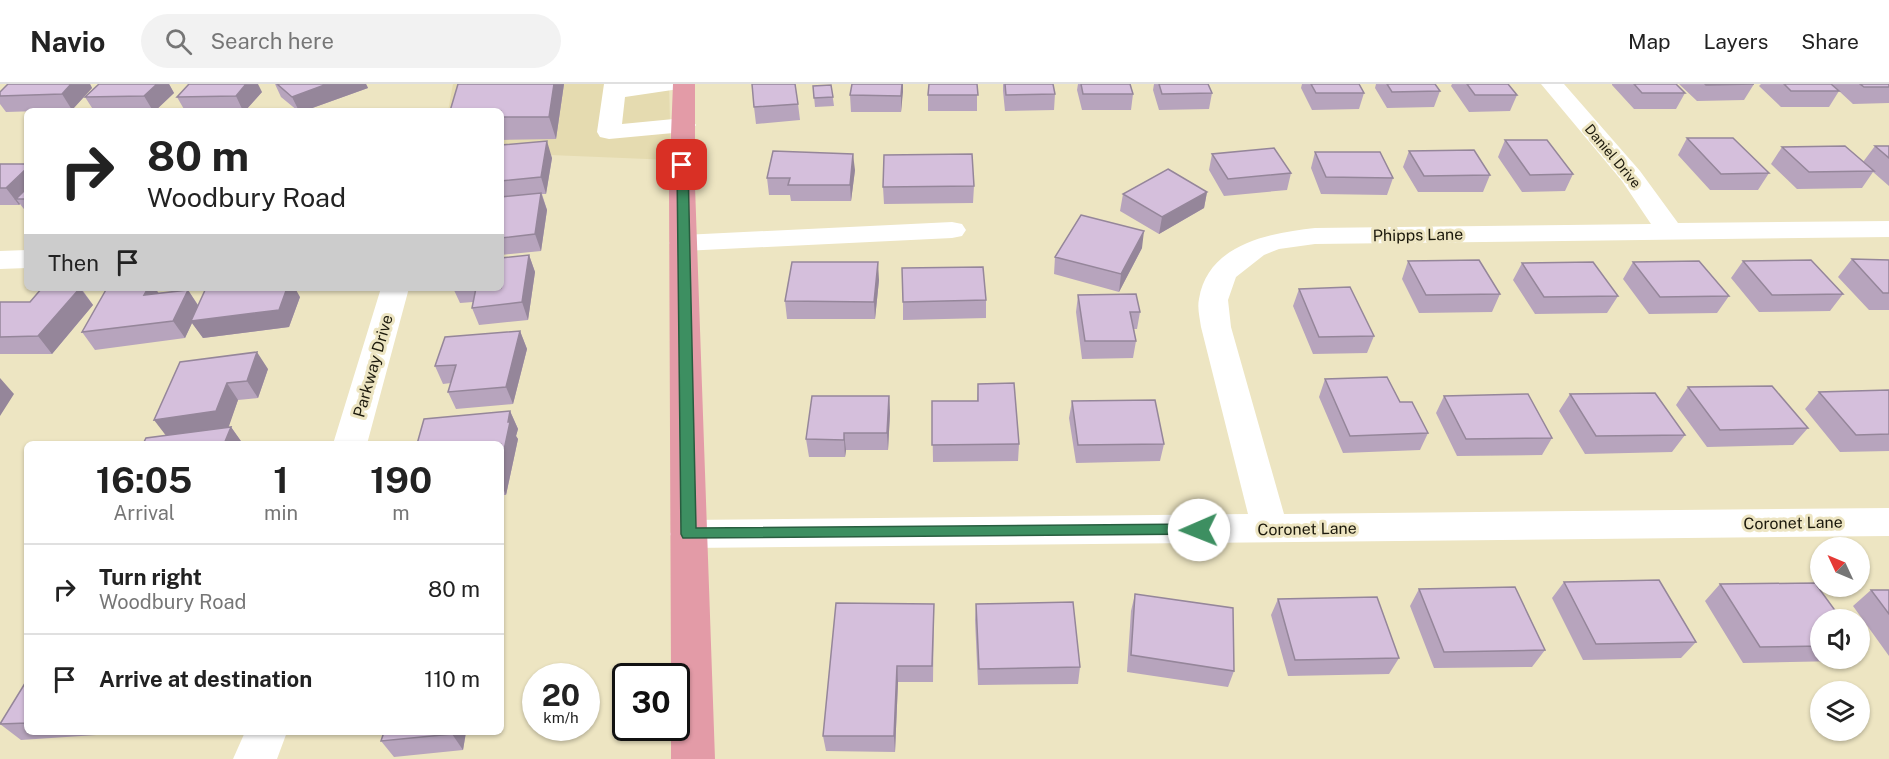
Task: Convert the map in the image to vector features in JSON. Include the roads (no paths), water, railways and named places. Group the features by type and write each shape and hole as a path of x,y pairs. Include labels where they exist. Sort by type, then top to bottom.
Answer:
{"main road":[{"path":"684,84 682,243 693,759"}],"street":[{"path":"671,84 614,87 609,132 684,125"},
{"name":"Daniel Drive","path":"1552,84 1631,176 1670,231"},
{"name":"Phipps Lane","path":"1270,529 1216,327 1213,300 1223,273 1254,249 1274,241 1315,236 1889,229"},
{"path":"682,243 952,230"},
{"path":"0,260 24,259"},
{"name":"Parkway Drive","path":"351,441 394,291"},
{"name":"Coronet Lane","path":"688,534 1889,522"},
{"path":"255,759 265,735"}]}
